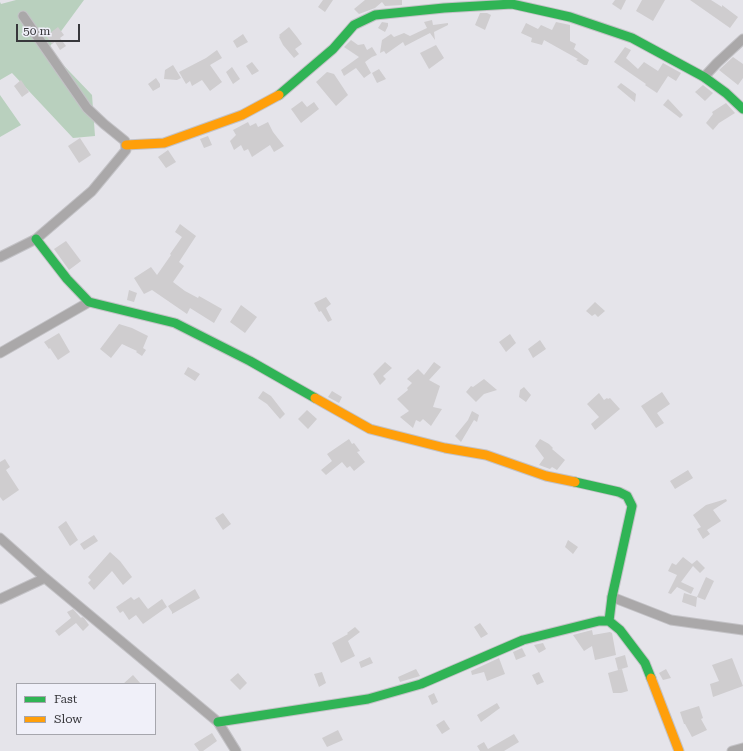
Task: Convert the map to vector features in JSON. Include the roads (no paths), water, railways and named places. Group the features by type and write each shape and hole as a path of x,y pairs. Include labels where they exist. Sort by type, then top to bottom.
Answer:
{"street":[{"path":"126,146 164,143 242,115 280,95 333,49 354,24 375,15 444,8 512,4 570,17 632,38 704,77 726,93 743,109"},
{"path":"0,257 36,239 92,191 126,150 125,140 104,124 87,108 22,16"},
{"path":"704,77 743,39"},
{"path":"36,239 67,279 89,302 175,323 250,361 370,428 445,448 486,455 546,476 619,492 627,496 632,506 612,597 609,621"},
{"path":"0,353 89,302"},
{"path":"0,538 45,578 218,722 236,751"},
{"path":"0,599 45,578"},
{"path":"612,597 671,620 743,630"},
{"path":"218,722 368,699 421,684 523,640 599,621 609,621 620,630 645,664 679,751"},
{"path":"732,751 743,748"}]}
